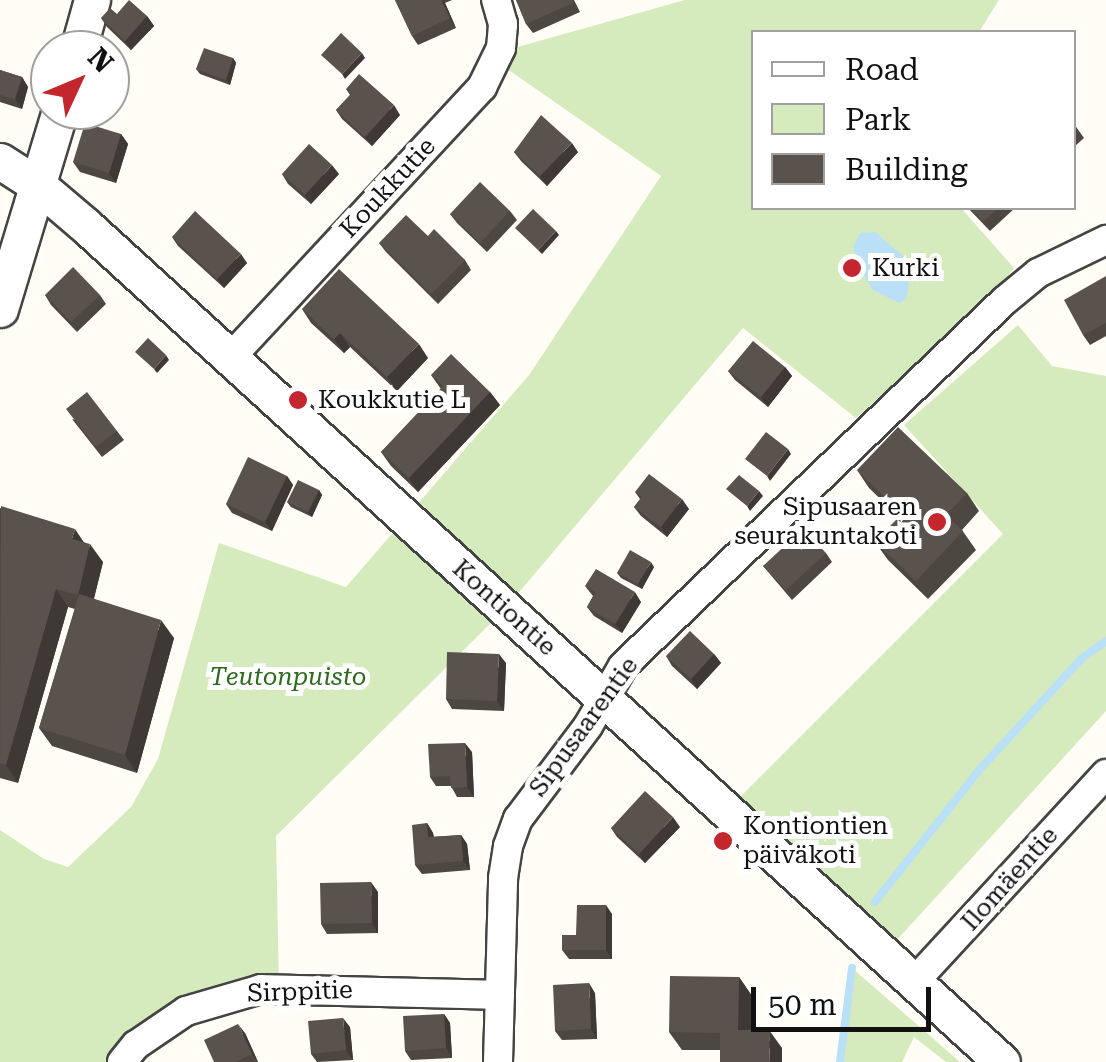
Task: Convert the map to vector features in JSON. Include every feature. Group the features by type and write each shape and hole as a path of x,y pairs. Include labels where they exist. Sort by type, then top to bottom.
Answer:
{"street":[{"path":"84,30 92,0"},
{"name":"Koukkutie","path":"231,358 482,87 502,48 496,0"},
{"path":"0,309 55,130"},
{"name":"Kontiontie","path":"0,160 40,186 1002,1062"},
{"name":"Sipusaarentie","path":"498,1062 508,846 518,819 588,726 623,666 1004,301 1038,273 1106,240"},
{"name":"Ilomäentie","path":"914,982 1106,774"},
{"name":"Sirppitie","path":"122,1062 136,1044 186,1011 261,989 500,995"}],"green space":[{"name":"Teutonpuisto","path":"685,0 999,0 980,30 751,30 751,210 963,210 1014,268 996,292 856,418 743,328 504,610 276,836 279,988 218,999 122,1062 0,1062 0,830 44,859 68,867 131,807 158,759 219,543 346,587 529,375 661,176 506,68 514,48"},
{"path":"1018,325 1052,366 1106,376 1106,711 895,942 739,798 1003,534 904,425"},
{"path":"852,968 960,1062 946,1062 914,1037 902,1062 840,1062"}],"water":[{"path":"875,232 903,256 910,277 906,299 899,303 873,290 861,271 853,247 860,233"}],"building":[{"path":"129,0 147,16 130,35 130,30 114,30 101,18 110,8 117,14"},
{"path":"395,0 441,0 450,18 412,36"},
{"path":"516,0 572,0 573,3 526,24"},
{"path":"341,33 362,53 342,74 321,55"},
{"path":"204,48 233,58 226,80 196,69"},
{"path":"0,70 22,77 15,99 0,95"},
{"path":"359,74 394,105 365,137 336,110 351,94 346,89"},
{"path":"541,115 572,143 540,176 514,152"},
{"path":"83,130 121,134 109,173 73,162"},
{"path":"309,144 332,165 305,195 282,174"},
{"path":"480,182 510,211 480,243 450,214"},
{"path":"533,209 556,231 538,250 515,228"},
{"path":"972,210 997,210 983,221"},
{"path":"195,211 241,254 217,279 172,237"},
{"path":"406,215 428,236 434,229 465,260 431,294 379,243"},
{"path":"73,267 100,295 71,322 45,295"},
{"path":"339,269 419,344 387,377 340,333 334,339 302,309"},
{"path":"1106,276 1106,323 1083,335 1064,300"},
{"path":"148,338 166,355 154,369 135,352"},
{"path":"753,341 785,367 761,397 728,371"},
{"path":"451,354 490,392 409,478 381,452 443,386 431,375"},
{"path":"87,392 117,431 96,447 66,409"},
{"name":"Sipusaaren seurakuntakoti","path":"898,427 967,493 946,515 963,531 916,581 875,542 902,514 857,470"},
{"path":"766,432 788,449 767,476 745,459"},
{"path":"248,457 287,476 265,522 226,504"},
{"path":"649,474 682,499 661,527 634,507 642,497 635,492"},
{"path":"739,475 759,491 747,506 726,489"},
{"path":"298,480 319,490 308,512 287,502"},
{"path":"1,506 75,529 72,539 90,544 78,595 56,589 6,765 0,763"},
{"path":"803,529 826,553 786,590 763,566"},
{"path":"630,550 651,562 638,584 617,573"},
{"path":"596,569 635,592 615,624 587,607 596,592 585,586"},
{"path":"79,594 161,620 125,755 39,728"},
{"path":"690,631 714,654 691,679 666,656"},
{"path":"447,652 499,654 497,701 446,699"},
{"path":"465,743 467,787 451,788 450,776 430,777 428,744"},
{"path":"645,791 673,817 639,854 611,828"},
{"path":"427,823 428,837 461,835 463,861 415,865 412,825"},
{"path":"371,882 372,923 321,924 320,883"},
{"path":"577,905 606,905 606,950 562,950 562,935 576,935"},
{"path":"670,976 739,977 738,1030 769,1030 770,1062 720,1062 720,1033 669,1032"},
{"path":"589,983 591,1029 555,1031 553,985"},
{"path":"444,1014 446,1048 405,1051 403,1016"},
{"path":"343,1018 346,1050 311,1054 308,1021"},
{"path":"238,1024 252,1054 236,1062 214,1062 204,1040"}],"waterway":[{"path":"875,902 981,768 1082,658 1106,641"},
{"path":"840,1062 852,968"}],"place":[{"name":"Kurki","path":"852,268"},
{"name":"Koukkutie L","path":"298,400"},
{"name":"Sipusaaren seurakuntakoti","path":"937,522"},
{"name":"Kontiontien päiväkoti","path":"723,841"}]}
